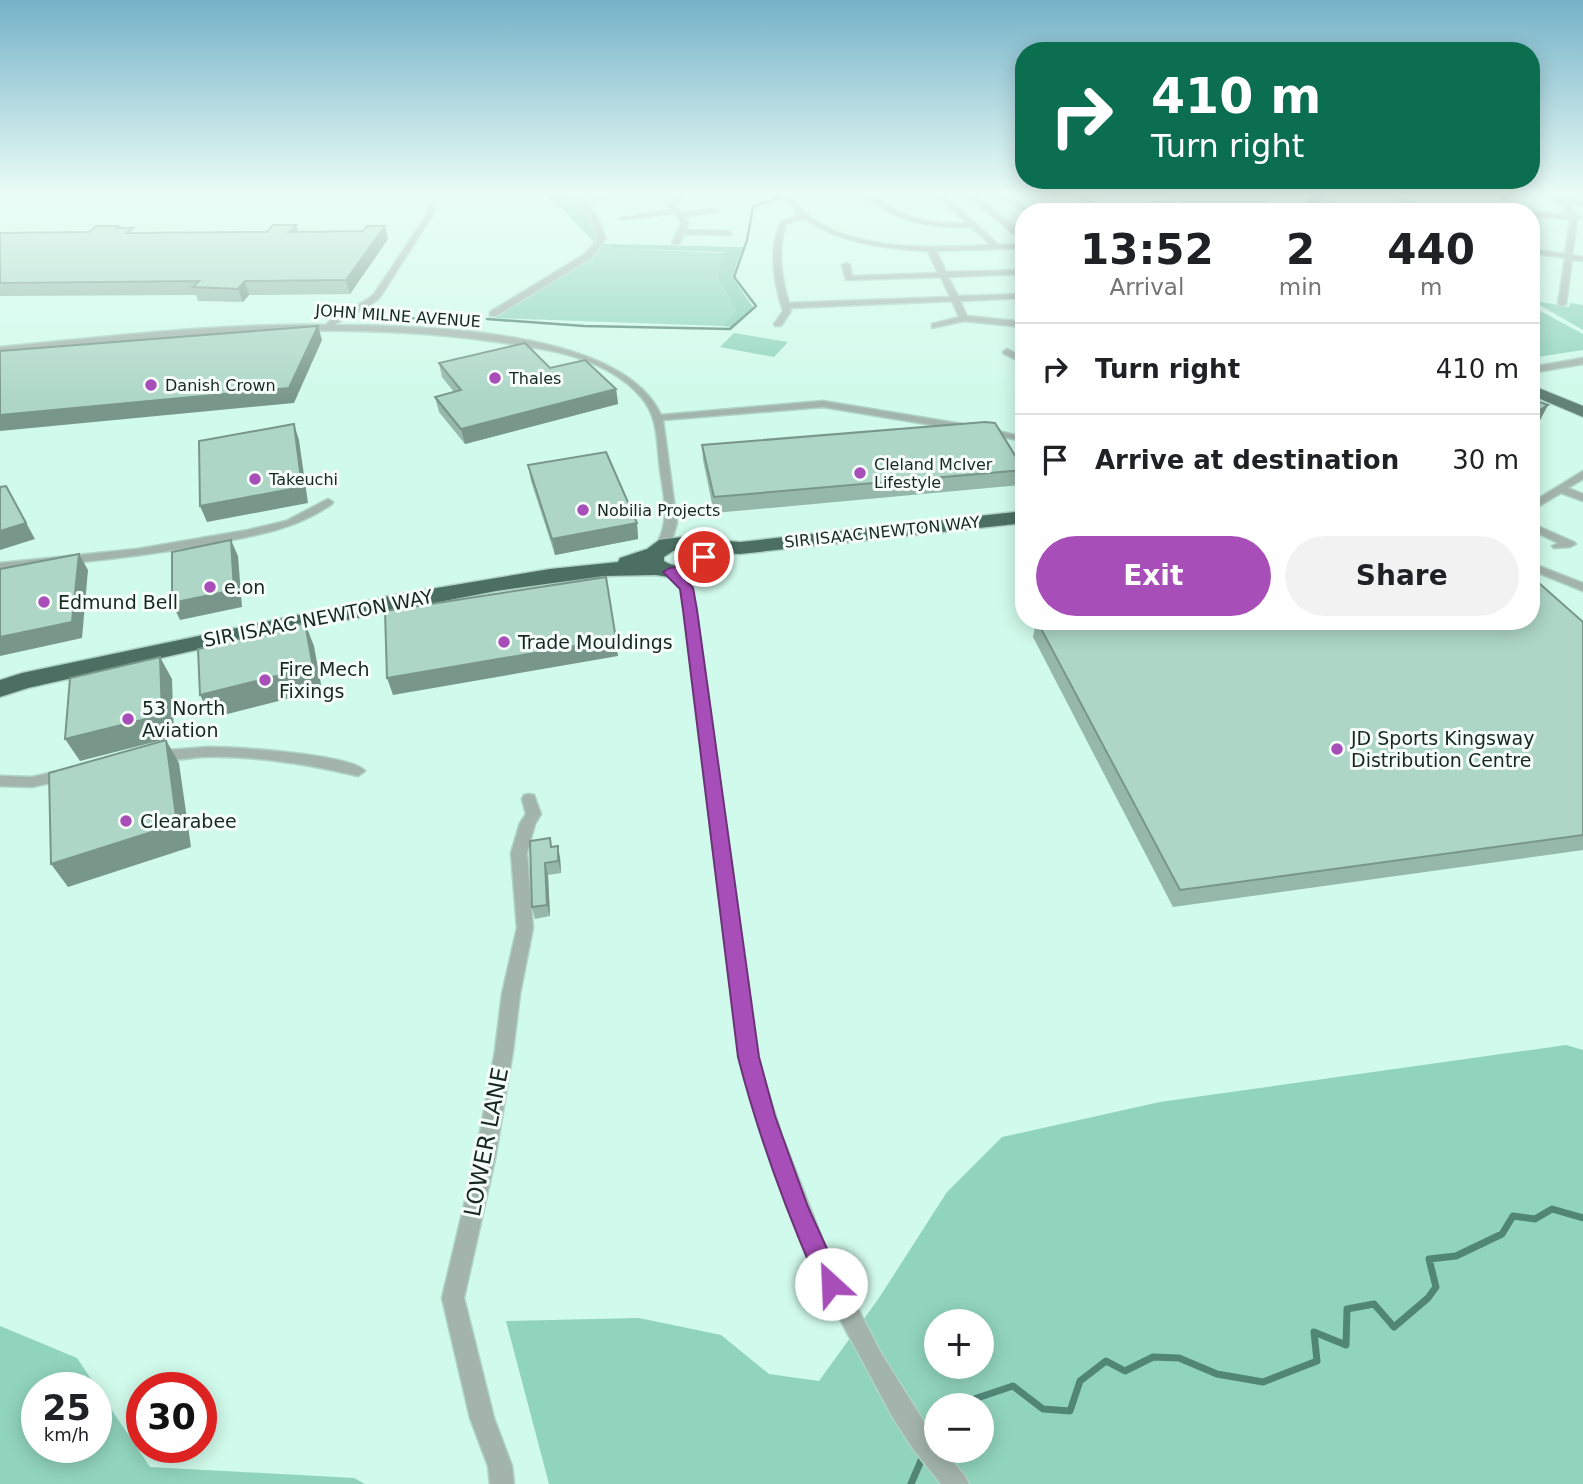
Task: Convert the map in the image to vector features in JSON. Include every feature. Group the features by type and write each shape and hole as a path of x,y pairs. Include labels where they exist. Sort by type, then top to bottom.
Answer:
{"highway":[{"name":"SIR ISAAC NEWTON WAY","path":"7,683 323,615 477,587 660,560 684,572 696,555 1015,518"}],"main road":[{"path":"1540,392 1583,412"},
{"path":"1540,403 1583,419"},
{"path":"1540,403 1583,419"}],"street":[{"path":"329,326 336,318 367,304 376,296 398,262"},
{"path":"493,312 577,262"},
{"path":"778,262 787,311 778,324"},
{"path":"937,262 964,318"},
{"path":"1562,304 1567,262"},
{"path":"846,265 849,278 1015,272"},
{"path":"785,306 1015,296"},
{"path":"935,326 964,318 1015,324"},
{"name":"JOHN MILNE AVENUE","path":"0,350 194,331 329,326 456,333 520,342 574,354 601,365 630,382 648,400 658,418 671,527"},
{"path":"1007,352 1015,356"},
{"path":"1540,369 1580,362"},
{"path":"1540,373 1580,362"},
{"path":"658,418 823,404 1015,436"},
{"path":"1540,502 1583,474"},
{"path":"1561,489 1583,499"},
{"path":"0,566 134,554 254,532 299,521 328,502"},
{"path":"687,588 660,560 671,527 696,555 687,588 747,1045 764,1116 798,1210 833,1290 920,1440 957,1484"},
{"path":"1540,530 1570,544 1558,545"},
{"path":"1540,570 1580,587"},
{"path":"136,759 176,754 273,753 317,760 358,771"},
{"path":"0,781 32,782 88,769"},
{"name":"LOWER LANE","path":"502,1484 500,1466 482,1418 453,1298 485,1159 505,1051 511,994 525,928 519,853 528,823 534,814 529,799"}],"green space":[{"path":"580,262 721,262 717,276 736,311 723,326 495,318"},
{"path":"720,262 737,262 732,277 753,307 731,327 723,326 736,311 717,276"},
{"path":"1540,302 1569,307 1570,303 1583,305 1583,330 1540,305"},
{"path":"1540,311 1583,334 1583,350 1540,357"},
{"path":"734,333 788,342 774,357 720,347"},
{"path":"1566,1045 1583,1050 1583,1484 549,1484 506,1321 639,1318 721,1335 769,1374 819,1381 879,1298 947,1192 1002,1137 1160,1102"},
{"path":"0,1326 77,1358 86,1372 21,1372 21,1463 112,1463 112,1410 126,1431 126,1463 147,1463 150,1467 354,1478 365,1484 0,1484"}],"building":[{"path":"0,262 359,262 346,280 245,281 238,289 193,287 199,281 0,283"},
{"name":"Danish Crown","path":"318,326 289,388 0,415 0,351"},
{"path":"525,343 550,368 585,360 616,389 461,429 435,397 461,390 439,363"},
{"name":"Cleland McIver Lifestyle","path":"985,422 995,423 1015,455 1015,471 714,497 702,445"},
{"name":"Takeuchi","path":"294,424 302,487 200,506 199,441"},
{"name":"Nobilia Projects","path":"606,452 637,523 552,539 528,465"},
{"path":"6,486 26,523 0,531 0,487"},
{"path":"231,540 234,590 172,603 172,552"},
{"name":"Edmund Bell","path":"79,554 72,622 0,637 0,569"},
{"name":"Trade Mouldings","path":"606,577 616,639 387,678 385,611"},
{"name":"JD Sports Kingsway Distribution Centre","path":"1540,584 1583,622 1583,835 1180,890 1042,630 1540,630"},
{"path":"305,623 313,667 200,695 198,649"},
{"path":"160,657 162,715 65,739 70,678"},
{"name":"Clearabee","path":"166,740 177,824 51,864 49,773"},
{"path":"550,838 551,847 558,846 558,861 545,863 547,905 532,907 530,841"}],"waterway":[{"path":"487,319 584,326 730,329 756,306 734,277 739,262"},
{"path":"386,319 478,317"},
{"path":"992,1393 1013,1386 1043,1409 1070,1411 1080,1381 1106,1361 1125,1371 1153,1357 1179,1358 1217,1374 1263,1382 1317,1361 1314,1332 1346,1345 1347,1309 1374,1304 1394,1327 1428,1298 1436,1287 1429,1259 1456,1256 1502,1234 1513,1216 1535,1219 1552,1209 1583,1218"},
{"path":"911,1484 923,1456"}],"place":[{"name":"Thales","path":"495,378"},
{"name":"Danish Crown","path":"151,385"},
{"name":"Cleland McIver Lifestyle","path":"860,473"},
{"name":"Takeuchi","path":"255,479"},
{"name":"Nobilia Projects","path":"583,510"},
{"name":"e.on","path":"210,587"},
{"name":"Edmund Bell","path":"44,602"},
{"name":"Trade Mouldings","path":"504,642"},
{"name":"Fire Mech Fixings","path":"265,680"},
{"name":"53 North Aviation","path":"128,719"},
{"name":"JD Sports Kingsway Distribution Centre","path":"1337,749"},
{"name":"Clearabee","path":"126,821"}],"route":[{"path":"704,557 700,565 691,570 670,572 687,588 748,1057 764,1116 798,1210 831,1284"}]}
